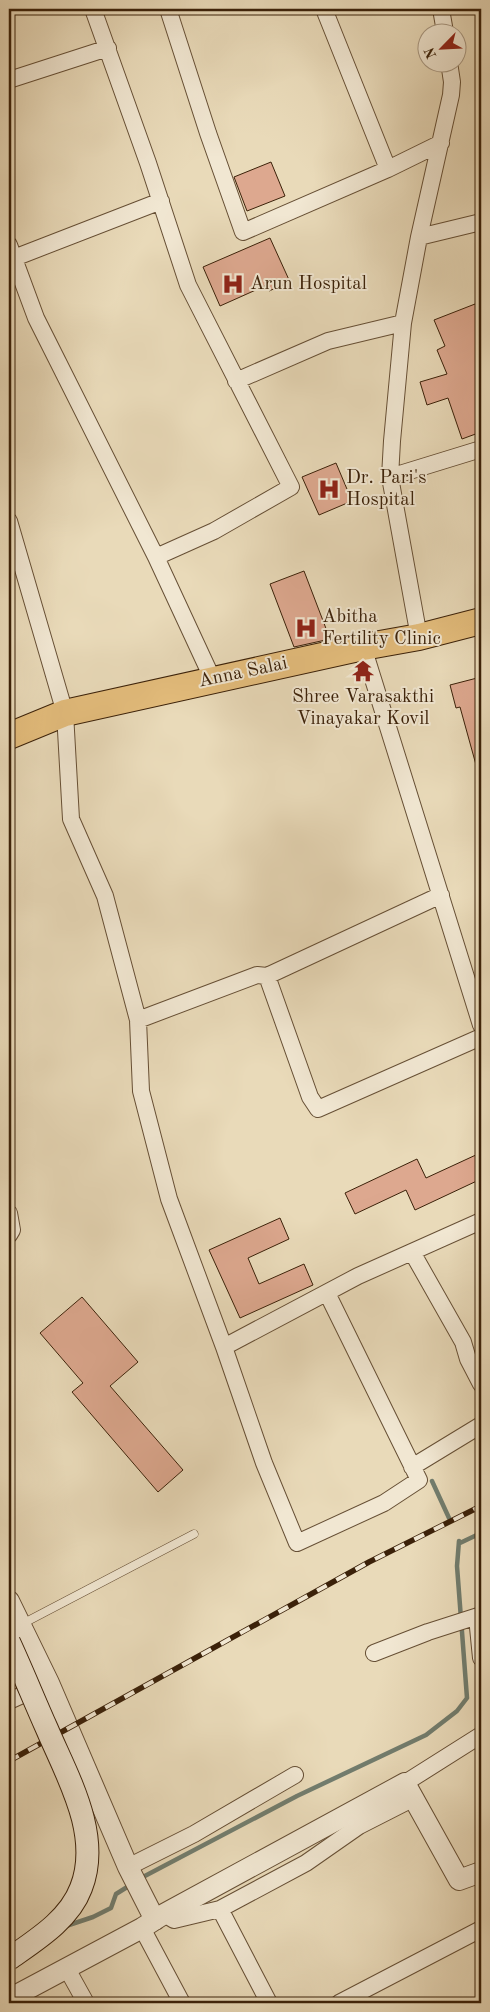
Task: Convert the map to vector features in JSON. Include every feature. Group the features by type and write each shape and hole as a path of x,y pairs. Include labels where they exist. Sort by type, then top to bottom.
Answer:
{"main road":[{"name":"Anna Salai","path":"9,736 65,713 363,647 419,637 481,621"},
{"path":"9,1959 49,1930 74,1903 81,1889 87,1859 84,1826 74,1793 15,1633"}],"street":[{"path":"93,9 108,48 188,286 291,487 214,531 156,557"},
{"path":"168,9 208,133 243,232 388,170 440,143"},
{"path":"324,9 388,170"},
{"path":"441,9 443,22"},
{"path":"9,80 108,48"},
{"path":"419,637 390,477 404,323 419,237 451,88 450,72"},
{"path":"160,201 11,251 36,318 156,557 213,680"},
{"path":"419,237 481,222"},
{"path":"236,381 328,342 404,323"},
{"path":"390,477 481,449"},
{"path":"9,521 65,713 71,819 105,896 138,1020 141,1091 169,1199 224,1347 264,1463 297,1543 384,1503 419,1480 327,1293"},
{"path":"363,647 481,1025"},
{"path":"138,1020 257,975 267,976 440,894"},
{"path":"267,976 310,1097 318,1109 481,1036"},
{"path":"9,1213 12,1230 9,1235"},
{"path":"224,1347 358,1276 481,1221"},
{"path":"412,1252 463,1342 468,1359 481,1384"},
{"path":"412,1467 481,1425"},
{"path":"9,1601 15,1633 49,1683 128,1867 154,1921 182,2003"},
{"path":"374,1653 428,1632 479,1616 481,1658"},
{"path":"9,1701 49,1683"},
{"path":"154,1921 174,1920 220,1909 306,1863 410,1790 481,1735"},
{"path":"128,1867 194,1834 295,1775"},
{"path":"410,1790 459,1880 481,1872"},
{"path":"9,1999 154,1921 410,1790"},
{"path":"220,1909 269,2003"},
{"path":"339,2003 481,1929"},
{"path":"66,1967 86,2003"}],"lane":[{"path":"15,1633 194,1534"}],"building":[{"path":"271,162 285,196 247,211 234,177"},
{"path":"270,238 290,282 269,291 267,285 220,306 203,267"},
{"path":"475,304 481,319 481,432 462,439 448,398 427,405 420,382 447,374 437,350 445,346 434,320"},
{"path":"336,463 352,501 319,515 302,477"},
{"path":"304,571 330,639 294,647 270,584"},
{"path":"481,677 481,771 478,772 460,707 456,708 450,685"},
{"path":"478,1154 481,1161 481,1179 415,1210 406,1190 355,1214 345,1193 417,1159 426,1178"},
{"path":"280,1218 289,1239 248,1258 259,1284 304,1264 313,1285 240,1318 209,1250"},
{"path":"82,1297 138,1362 110,1386 183,1470 158,1492 72,1392 83,1383 40,1333"}],"waterway":[{"path":"432,1481 449,1518"},
{"path":"460,1543 481,1533"},
{"path":"141,1878 297,1796 426,1735 457,1711 467,1698 457,1566 459,1541"},
{"path":"66,1926 93,1917 111,1908 116,1894 132,1884"}],"railway":[{"path":"9,1761 369,1562 481,1506"}],"place":[{"name":"Arun Hospital","path":"233,284"},
{"name":"Dr. Pari's Hospital","path":"329,489"},
{"name":"Abitha Fertility Clinic","path":"306,628"},
{"name":"Shree Varasakthi Vinayakar Kovil","path":"363,671"}]}
